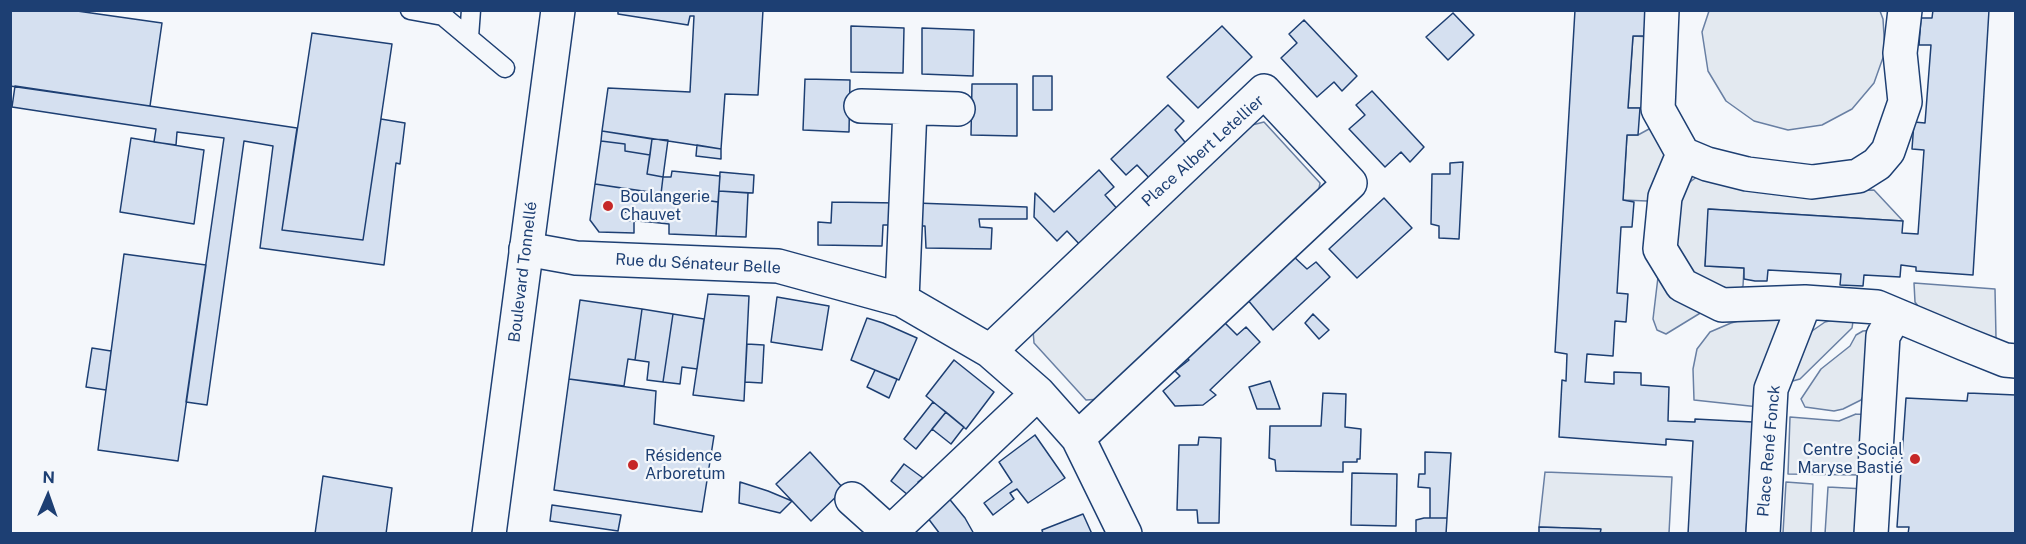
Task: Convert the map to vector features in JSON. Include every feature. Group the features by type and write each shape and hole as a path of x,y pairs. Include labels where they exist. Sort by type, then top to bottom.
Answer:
{"street":[{"name":"Boulevard Tonnellé","path":"489,534 558,10"},
{"path":"1662,10 1658,109 1683,154 1707,164 1747,174 1812,182 1858,176 1877,164 1888,151 1905,102 1900,53 1905,10"},
{"name":"Place Albert Letellier","path":"990,351 1264,91 1350,183 1078,438"},
{"path":"861,106 958,109"},
{"path":"902,300 910,108"},
{"path":"1683,154 1665,197 1660,249 1682,285 1722,305 1805,302 1877,307 2005,360 2016,361"},
{"name":"Rue du Sénateur Belle","path":"526,249 576,258 778,266 902,300 990,351 1038,393 1078,438 1125,534"},
{"name":"Place René Fonck","path":"1763,534 1771,389 1805,302"},
{"path":"1871,534 1883,336 1895,315"},
{"path":"852,499 891,533 1038,393"}],"lane":[{"path":"410,10 444,13 505,68"},
{"path":"469,37 471,10"}],"shaded area":[{"path":"1709,11 1880,11 1883,19 1885,52 1874,83 1852,109 1822,125 1788,130 1754,121 1726,101 1708,71 1702,32"},
{"path":"1633,36 1652,37 1652,101 1640,108 1628,108"},
{"path":"1264,122 1320,183 1318,194 1102,399 1086,400 1034,343 1033,330 1252,125"},
{"path":"1649,129 1659,130 1667,143 1660,187 1647,201 1623,200 1627,135 1638,135"},
{"path":"1698,176 1843,191 1874,190 1903,221 1709,209 1705,266 1744,268 1743,286 1736,294 1692,278 1666,225 1682,188"},
{"path":"1658,277 1702,312 1666,334 1657,330 1653,319"},
{"path":"1914,283 1995,289 1996,338 1926,317 1915,302"},
{"path":"1771,312 1783,316 1759,407 1694,400 1693,369 1697,349 1710,332 1731,323"},
{"path":"1854,315 1852,328 1800,379 1789,382 1801,343 1812,331 1825,322"},
{"path":"1873,330 1867,390 1861,400 1834,411 1805,407 1801,399 1821,369 1850,346 1856,335 1863,331"},
{"path":"1856,414 1869,415 1861,475 1788,474 1790,417 1839,421"},
{"path":"1545,472 1672,477 1669,533 1600,534 1600,529 1539,527"},
{"path":"1786,482 1813,484 1811,533 1783,533"},
{"path":"1828,487 1865,489 1862,533 1825,534"}],"building":[{"path":"10,10 70,10 162,23 150,106 10,86"},
{"path":"618,10 763,10 758,95 725,94 721,149 602,131 608,88 690,92 694,16 690,16 688,25 618,14"},
{"path":"1575,10 1646,10 1644,36 1633,36 1628,108 1640,108 1638,135 1627,135 1623,200 1634,202 1632,227 1621,227 1617,293 1628,294 1626,322 1615,321 1613,356 1587,354 1585,382 1614,384 1614,372 1641,373 1641,385 1669,387 1668,421 1695,422 1695,419 1753,422 1746,534 1688,534 1693,441 1666,439 1666,445 1559,437 1562,380 1566,381 1567,354 1555,352"},
{"path":"1933,10 1989,10 1973,275 1916,271 1916,267 1901,265 1900,277 1864,275 1863,286 1840,285 1841,274 1768,270 1767,281 1755,281 1744,279 1744,268 1705,266 1708,209 1903,221 1902,233 1918,234 1924,150 1912,149 1914,122 1925,123 1931,45 1919,45 1921,18 1932,18"},
{"path":"1453,13 1474,35 1448,60 1426,37"},
{"path":"1304,20 1357,76 1342,91 1334,82 1317,97 1281,58 1297,43 1289,34"},
{"path":"851,26 904,28 903,73 851,72"},
{"path":"1222,26 1252,57 1198,108 1167,77"},
{"path":"922,28 974,30 973,76 922,74"},
{"path":"312,33 392,44 363,240 282,230"},
{"path":"1033,76 1052,76 1052,110 1033,110"},
{"path":"805,79 850,80 849,132 803,130"},
{"path":"972,84 1017,84 1017,136 971,135"},
{"path":"15,86 297,128 282,230 363,240 381,119 405,123 400,164 396,163 384,265 260,248 273,146 244,141 207,405 186,402 224,138 177,132 176,145 154,142 156,129 12,107"},
{"path":"1372,91 1424,147 1410,162 1401,152 1385,167 1349,129 1365,115 1356,105"},
{"path":"1168,105 1184,121 1175,130 1189,147 1152,181 1137,165 1126,175 1111,159"},
{"path":"602,131 652,139 650,155 625,151 625,144 601,141"},
{"path":"131,138 204,150 194,224 120,212"},
{"path":"652,139 668,140 663,177 647,174"},
{"path":"601,141 625,144 625,151 650,155 647,174 663,177 661,194 595,184"},
{"path":"697,145 721,149 721,159 696,156"},
{"path":"1463,162 1459,239 1439,238 1439,226 1431,224 1432,174 1450,174 1450,163"},
{"path":"1099,170 1114,187 1105,195 1120,212 1082,247 1067,231 1057,241 1034,217 1035,193 1054,212"},
{"path":"672,171 720,176 718,202 661,194 663,177 671,177"},
{"path":"720,172 754,175 753,193 719,191"},
{"path":"595,184 718,202 716,236 669,234 669,224 650,222 644,218 645,214 624,212 623,220 634,221 634,233 599,232 590,220"},
{"path":"719,191 748,193 746,237 716,236"},
{"path":"1384,198 1412,228 1357,278 1329,249"},
{"path":"832,202 898,203 890,225 883,225 882,246 818,245 818,222 831,223"},
{"path":"916,203 1027,207 1027,219 979,219 980,227 992,228 991,249 926,248 925,226 916,226"},
{"path":"624,212 645,214 644,218 650,222 623,220"},
{"path":"124,254 206,265 178,461 98,450"},
{"path":"1292,255 1307,269 1316,262 1330,277 1273,330 1247,299"},
{"path":"708,294 749,296 744,401 693,395"},
{"path":"777,297 829,306 822,350 771,342"},
{"path":"580,300 642,309 635,360 628,359 624,386 569,379"},
{"path":"642,309 673,314 663,382 647,380 649,362 635,360"},
{"path":"673,314 704,319 697,369 682,367 680,384 663,382"},
{"path":"1313,314 1329,330 1319,339 1305,323"},
{"path":"867,318 917,338 899,380 851,360"},
{"path":"1222,320 1237,335 1246,327 1260,342 1210,390 1216,395 1203,405 1175,406 1163,391 1180,376 1175,371 1189,360 1185,356"},
{"path":"747,344 764,345 762,383 745,382"},
{"path":"92,348 111,351 106,390 86,387"},
{"path":"954,360 994,392 966,429 926,396"},
{"path":"875,370 897,379 889,398 867,387"},
{"name":"Résidence Arboretum","path":"569,379 656,391 654,424 714,436 702,512 554,490"},
{"path":"1270,381 1280,409 1257,409 1249,387"},
{"path":"1323,393 1346,394 1345,427 1361,429 1360,459 1357,459 1357,462 1343,462 1343,472 1276,471 1275,460 1269,458 1270,426 1321,426"},
{"path":"1968,393 2016,395 2016,534 1908,534 1909,527 1897,527 1906,398 1967,401"},
{"path":"933,402 946,412 916,449 904,439"},
{"path":"946,412 964,427 951,444 932,429"},
{"path":"1035,435 1065,478 1028,503 1017,489 1010,493 1014,499 993,515 984,503 1012,482 999,462"},
{"path":"1199,437 1221,438 1219,523 1198,523 1197,510 1177,510 1179,445 1198,445"},
{"path":"810,452 844,489 811,521 776,484"},
{"path":"1425,452 1451,453 1447,518 1430,518 1430,488 1418,487 1419,474 1425,474"},
{"path":"904,464 923,478 918,482 925,490 914,500 891,481"},
{"path":"1352,473 1397,474 1396,526 1351,525"},
{"path":"323,476 392,488 386,534 315,534"},
{"path":"740,482 792,501 780,513 739,503"},
{"path":"942,490 965,518 974,534 940,534 921,509"},
{"path":"552,505 621,515 618,531 550,521"},
{"path":"1083,514 1092,534 1043,534 1042,530"},
{"path":"1447,518 1446,534 1416,534 1416,520"},
{"path":"1539,527 1601,529 1600,534 1539,534"}],"place":[{"name":"Boulangerie Chauvet","path":"608,206"},
{"name":"Centre Social Maryse Bastié","path":"1915,459"},
{"name":"Résidence Arboretum","path":"633,465"}]}
